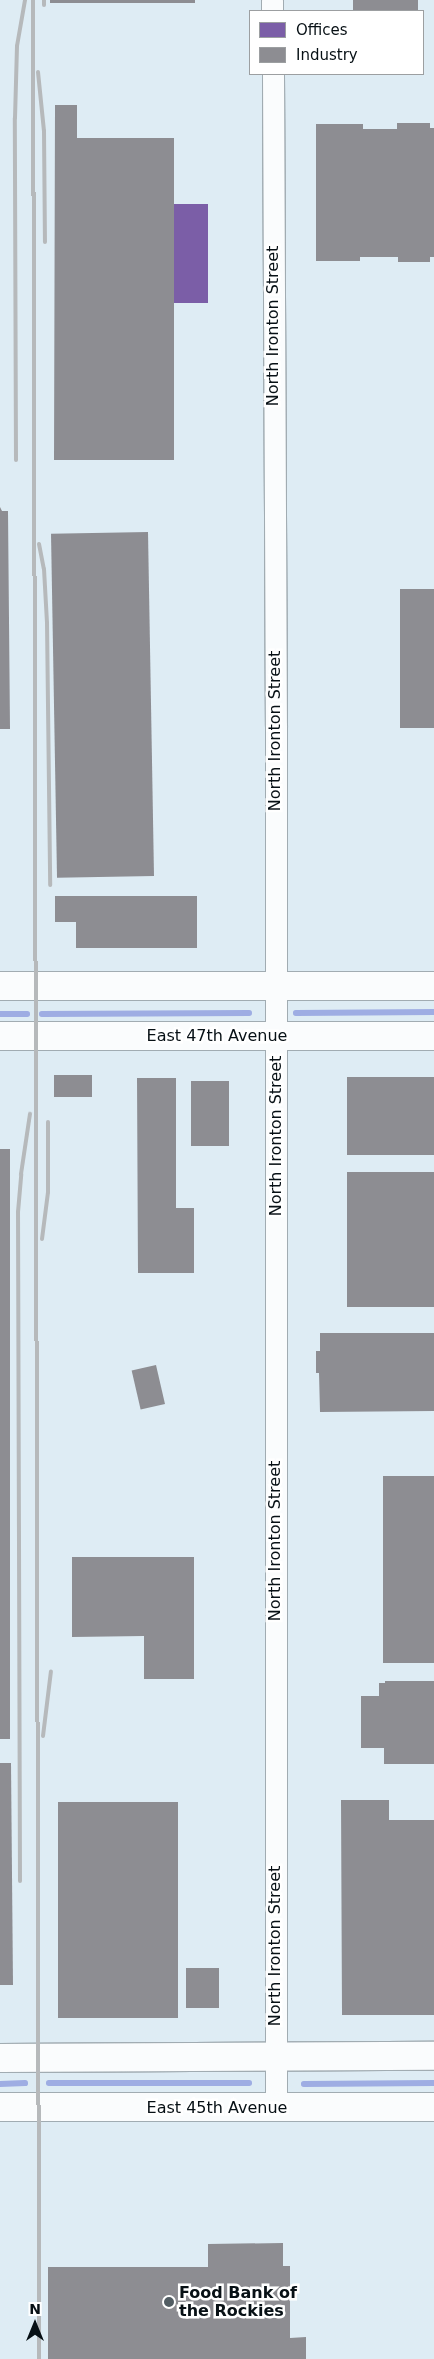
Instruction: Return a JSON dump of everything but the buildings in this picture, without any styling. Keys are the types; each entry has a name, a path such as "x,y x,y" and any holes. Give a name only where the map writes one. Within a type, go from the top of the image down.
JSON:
{"main road":[{"path":"0,986 434,986"},
{"name":"East 47th Avenue","path":"0,1036 434,1036"},
{"path":"0,2058 434,2056"},
{"name":"East 45th Avenue","path":"0,2107 434,2107"}],"street":[{"name":"North Ironton Street","path":"272,75 276,986 276,2108"}],"waterway":[{"path":"296,1013 434,1012"},
{"path":"42,1014 249,1013"},
{"path":"0,1014 27,1014"},
{"path":"0,2084 25,2083"},
{"path":"49,2083 249,2083"},
{"path":"304,2084 434,2083"}],"railway":[{"path":"16,460 15,118 17,46 25,0"},
{"path":"33,0 39,2359"},
{"path":"44,0 44,5"},
{"path":"38,72 44,131 45,242"},
{"path":"39,544 44,569 47,623 50,885"},
{"path":"20,1881 18,1212 21,1174 30,1114"},
{"path":"42,1239 48,1192 48,1122"},
{"path":"43,1736 51,1671"}],"place":[{"name":"Food Bank of the Rockies","path":"169,2302"}]}
